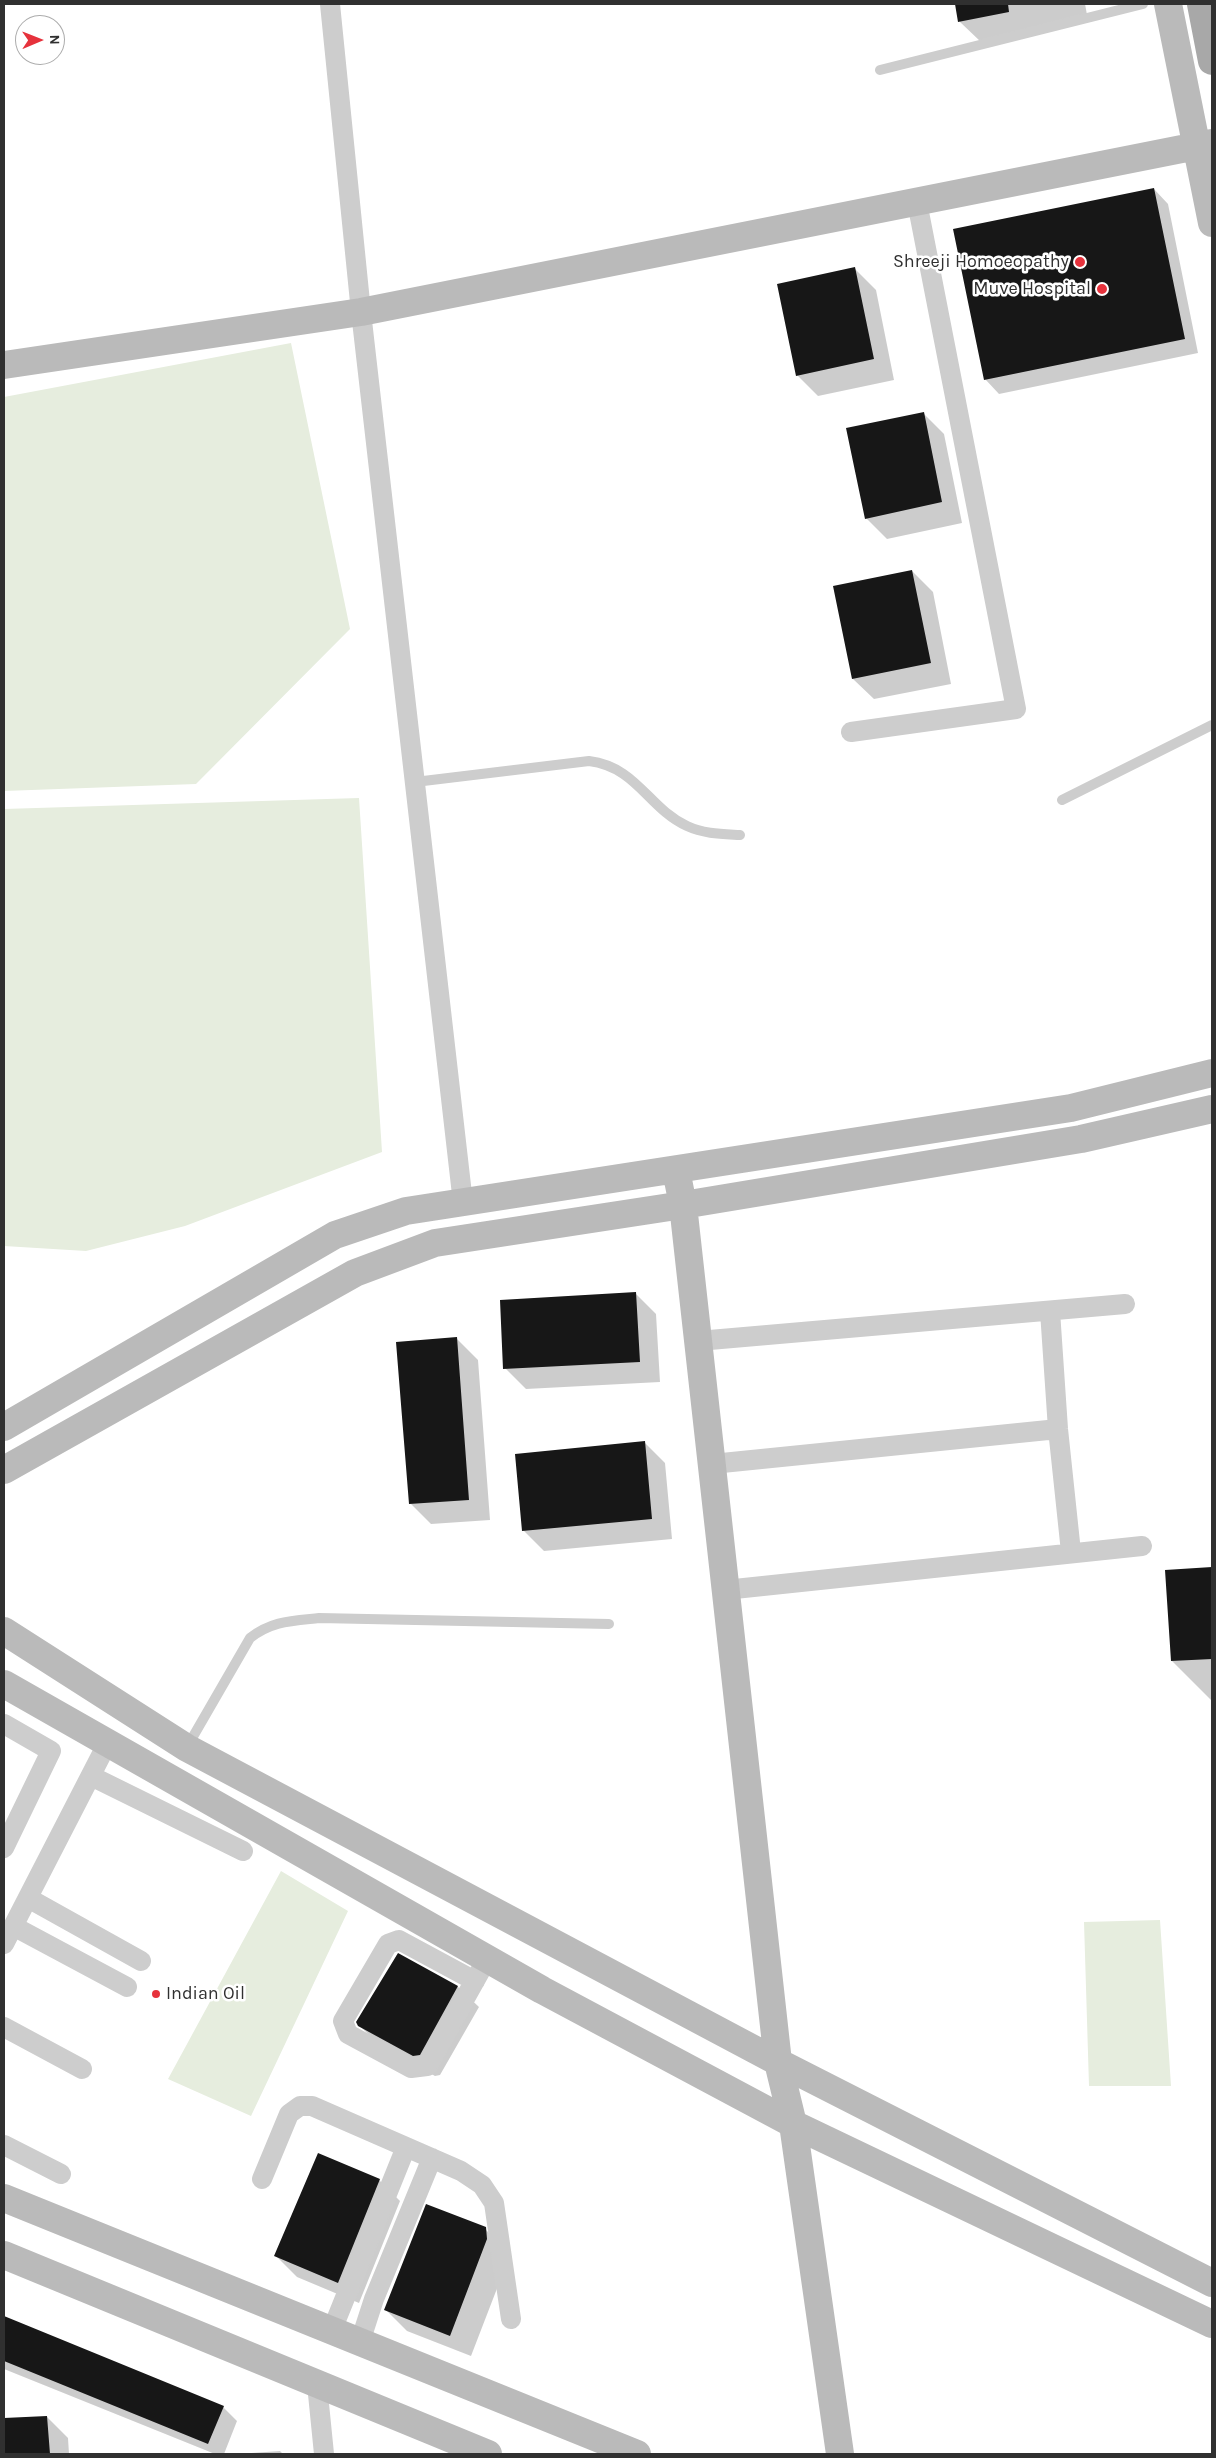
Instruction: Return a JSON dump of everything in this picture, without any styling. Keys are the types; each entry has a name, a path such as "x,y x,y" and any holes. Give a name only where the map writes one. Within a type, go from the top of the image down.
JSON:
{"main road":[{"path":"1200,4 1212,61"}],"street":[{"path":"330,4 362,312 463,1203"},
{"path":"1168,4 1205,145 1212,223"},
{"path":"4,364 362,312 1205,145"},
{"path":"851,732 1016,709 917,202"},
{"path":"4,1427 335,1235 406,1211 1071,1108 1212,1073"},
{"path":"4,1470 354,1273 435,1243 683,1205 1081,1139 1212,1109"},
{"path":"676,1170 683,1205 778,2062 793,2124 840,2454"},
{"path":"698,1341 1125,1304"},
{"path":"1050,1311 1058,1429 1071,1552"},
{"path":"712,1464 1058,1429"},
{"path":"725,1590 1142,1546"},
{"path":"4,1631 186,1748 778,2062 1212,2282"},
{"path":"4,1684 108,1742 481,1970 793,2124 1212,2324"},
{"path":"4,1724 51,1751 4,1848"},
{"path":"4,1944 108,1742"},
{"path":"91,1776 243,1852"},
{"path":"28,1898 141,1961"},
{"path":"13,1926 127,1986"},
{"path":"399,1940 481,1970 426,2066 411,2068 348,2034 343,2020 388,1944 399,1940"},
{"path":"4,2027 82,2069"},
{"path":"262,2178 289,2114 300,2106 312,2106 461,2171 482,2185 494,2204 511,2319"},
{"path":"4,2145 61,2174"},
{"path":"332,2330 406,2147"},
{"path":"360,2342 374,2299 432,2158"},
{"path":"4,2198 636,2454"},
{"path":"4,2255 488,2454"},
{"path":"317,2384 324,2454"}],"lane":[{"path":"880,70 1143,4"},
{"path":"1062,800 1212,725"},
{"path":"415,782 589,760 603,762 622,771 670,815 687,826 711,833 740,835"},
{"path":"186,1748 250,1638 263,1628 281,1622 319,1618 610,1624"}],"green space":[{"path":"291,343 350,629 196,784 4,791 4,397"},
{"path":"359,798 382,1152 185,1226 86,1251 4,1246 4,809"},
{"path":"281,1871 348,1911 251,2116 168,2079"},
{"path":"1160,1920 1171,2086 1089,2086 1084,1922"}],"building":[{"path":"955,4 1008,4 1009,12 958,22"},
{"path":"1154,188 1185,339 984,380 953,229"},
{"path":"855,267 874,359 796,376 777,284"},
{"path":"924,412 942,502 865,519 846,428"},
{"path":"912,570 931,663 852,679 833,586"},
{"path":"636,1292 640,1362 503,1369 500,1300"},
{"path":"457,1337 469,1500 409,1504 396,1342"},
{"path":"645,1441 652,1519 522,1531 515,1454"},
{"path":"1212,1567 1212,1659 1171,1661 1165,1570"},
{"path":"398,1953 458,1986 420,2055 413,2056 358,2026 356,2022"},
{"path":"318,2153 380,2179 338,2283 274,2256"},
{"path":"426,2204 486,2227 487,2239 450,2336 384,2310"},
{"path":"4,2316 224,2406 208,2444 4,2361"},
{"path":"47,2416 50,2454 4,2454 4,2418"}],"place":[{"name":"Shreeji Homoeopathy","path":"1080,262"},
{"name":"Muve Hospital","path":"1102,289"},
{"name":"Indian Oil","path":"156,1994"}]}
